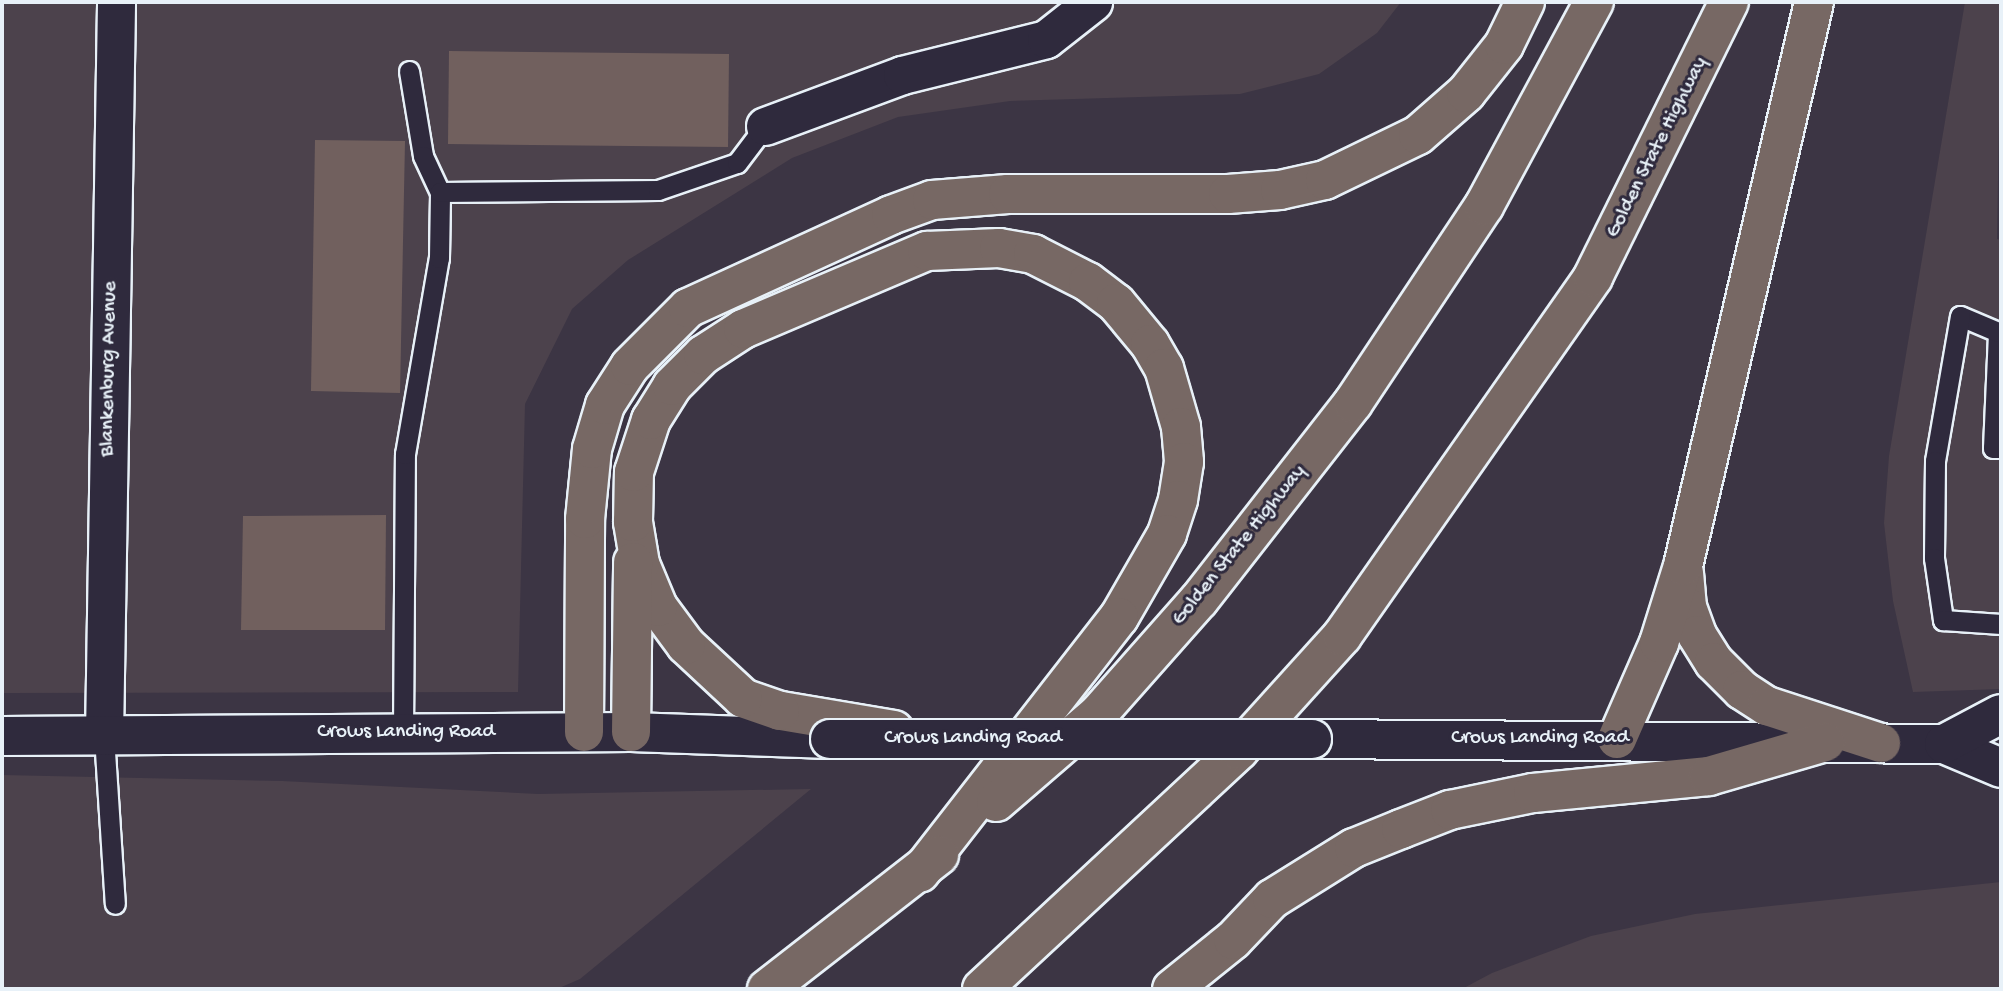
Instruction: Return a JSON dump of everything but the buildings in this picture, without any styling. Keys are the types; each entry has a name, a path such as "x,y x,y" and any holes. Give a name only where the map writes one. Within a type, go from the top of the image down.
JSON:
{"highway":[{"path":"583,732 585,519 592,449 605,405 630,366 688,308 891,215 932,201 1008,194 1228,194 1280,190 1325,180 1418,135 1466,93 1504,45 1525,2"},
{"name":"Golden State Highway","path":"767,989 920,873 1098,714 1278,503 1425,300 1484,206 1594,2"},
{"name":"Golden State Highway","path":"982,989 1228,760 1342,636 1593,276 1729,2"},
{"path":"1617,739 1659,643 1684,566 1815,2"},
{"path":"631,732 634,472 651,420 672,386 703,355 743,328 885,265 927,251 999,248 1033,254 1072,273 1115,303 1150,344 1174,396 1184,462 1167,534 1119,617 920,873"},
{"path":"633,522 640,564 653,596 686,645 743,698 832,729"},
{"path":"1684,566 1687,607 1697,635 1714,662 1742,690 1768,706 1881,743"},
{"path":"1172,989 1233,940 1272,899 1312,872 1354,848 1438,815 1533,793 1709,776 1825,742"}],"main road":[{"name":"Crows Landing Road","path":"1944,744 2001,714"},
{"name":"Crows Landing Road","path":"2,736 832,729 942,739 1617,739 1825,742 1944,744 2001,768"}],"street":[{"name":"Blankenburg Avenue","path":"104,736 116,2"},
{"path":"765,126 902,75 1046,39 1093,2"}],"lane":[{"path":"403,733 405,454 439,258 440,192 422,156 409,71"},
{"path":"440,192 658,190 737,163 765,126"},
{"path":"2001,448 1993,448 1998,332 1960,316 1935,461 1936,570 1943,620 2001,624"},
{"path":"104,736 115,904"}],"shaded area":[{"path":"2,2 1401,2 1377,33 1319,74 1240,94 1010,101 898,117 792,158 628,260 572,309 525,404 518,692 2,693"},
{"path":"1965,2 2001,2 1997,239 2001,240 2001,689 1913,692 1893,601 1884,523 1889,456"},
{"path":"2,775 282,781 538,794 811,789 580,979 557,989 2,989"},
{"path":"2001,882 2001,989 1462,989 1492,973 1591,936 1695,914"}]}
